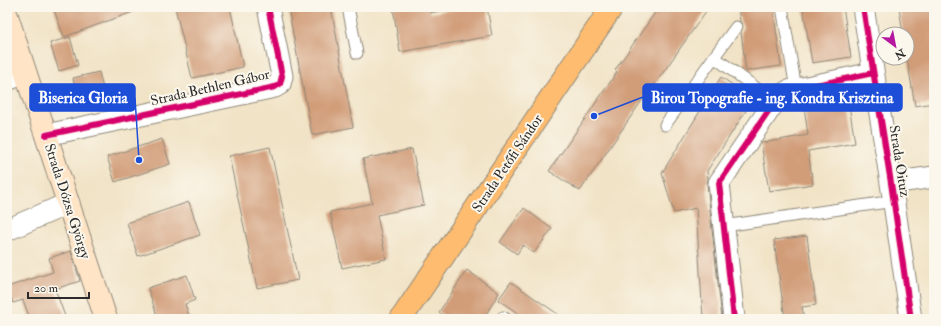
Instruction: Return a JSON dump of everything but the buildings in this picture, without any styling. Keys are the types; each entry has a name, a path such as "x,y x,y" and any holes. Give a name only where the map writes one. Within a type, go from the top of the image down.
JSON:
{"main road":[{"name":"Strada Petőfi Sándor","path":"401,319 612,7"},
{"name":"Strada Dózsa György","path":"7,16 16,77 46,135 106,319"}],"street":[{"name":"Strada Bethlen Gábor","path":"46,135 280,84 282,76 268,7"},
{"name":"Strada Oituz","path":"863,7 893,192 911,319"},
{"path":"734,319 719,183 778,97 788,91 873,73"},
{"name":"Strada Oituz","path":"893,192 934,177"},
{"path":"7,230 69,203"}],"lane":[{"path":"348,7 357,54"},
{"path":"782,7 796,89"},
{"path":"666,125 736,27"},
{"path":"714,58 774,102"},
{"path":"724,226 893,192"}],"cycle path":[{"path":"46,135 275,87 280,84 282,76 268,7"},
{"path":"863,7 911,319"},
{"path":"734,319 719,183 778,97 788,91 873,73"}],"place":[{"name":"Birou Topografie - ing. Kondra Krisztina","path":"594,116"},
{"name":"Biserica Gloria","path":"139,160"}]}
